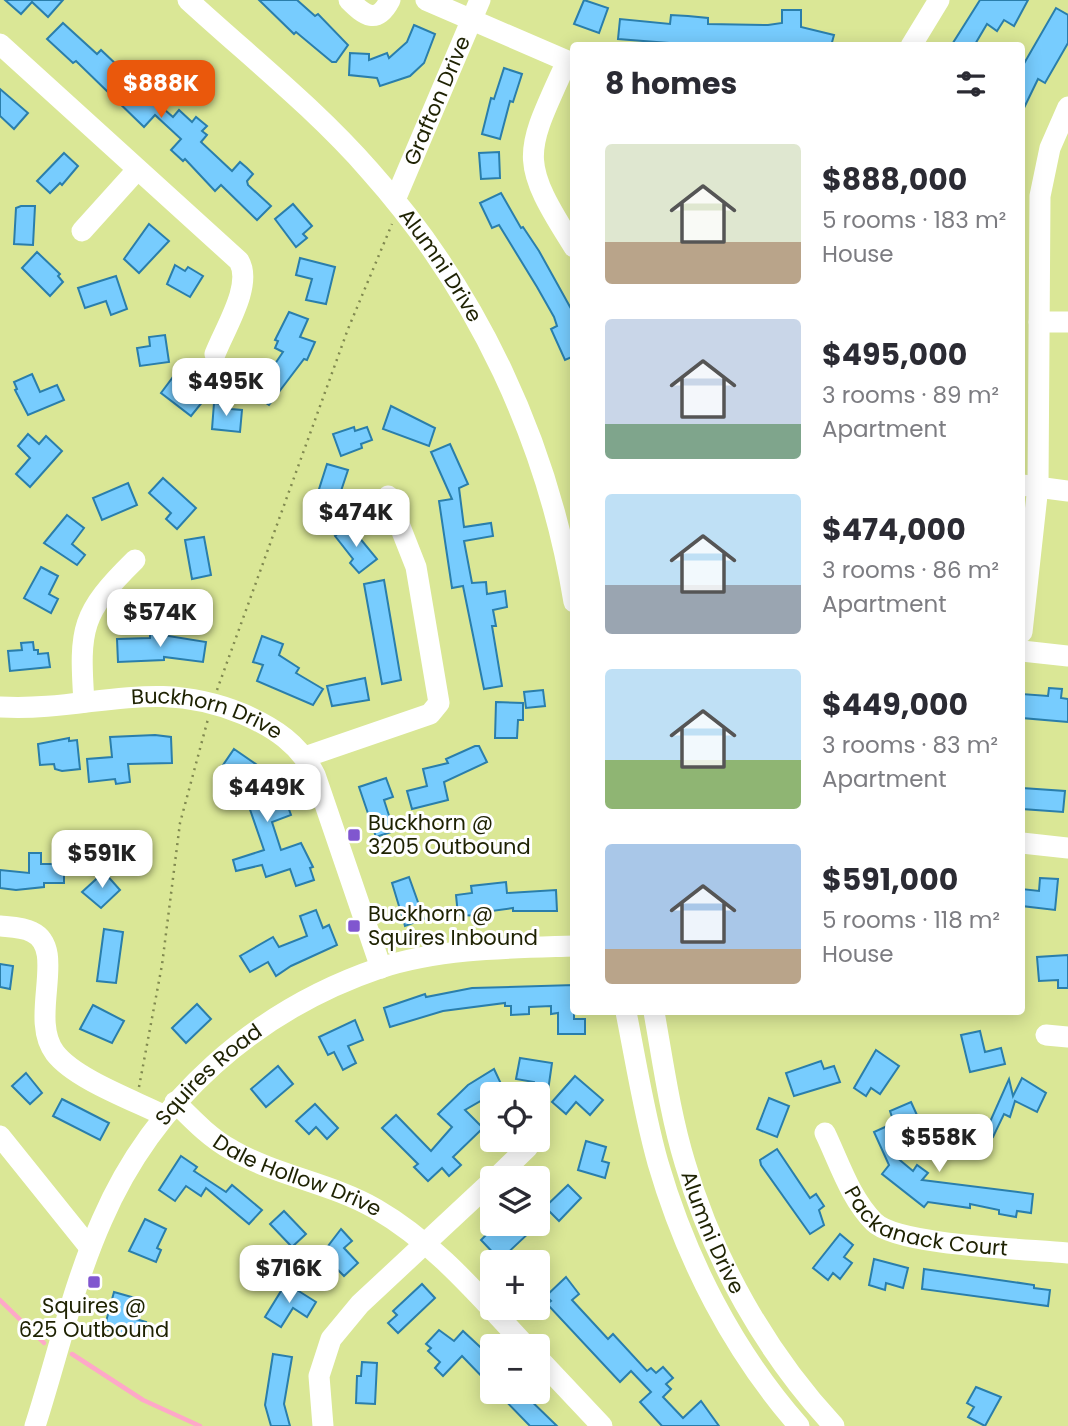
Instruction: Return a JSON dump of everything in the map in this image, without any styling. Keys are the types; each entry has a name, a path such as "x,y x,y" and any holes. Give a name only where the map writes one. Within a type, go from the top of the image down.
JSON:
{"street":[{"name":"Alumni Drive","path":"188,0 327,127 395,200 422,234 470,310 528,427 554,503 570,582"},
{"path":"349,0 366,16 373,18 380,15 390,0"},
{"path":"426,0 477,10 570,61"},
{"path":"913,42 939,0"},
{"name":"Grafton Drive","path":"395,200 477,10"},
{"path":"0,44 137,170 230,250 244,270 244,287 215,354"},
{"path":"570,64 540,124 532,156 538,186 570,240"},
{"path":"1025,577 1039,322 1042,180 1050,148 1068,107"},
{"path":"82,231 137,170"},
{"path":"1039,322 1068,322"},
{"path":"1030,486 1068,491"},
{"path":"305,757 430,714 439,703 416,567 388,496"},
{"path":"84,702 81,652 85,624 107,587 135,560"},
{"path":"1025,651 1068,656"},
{"name":"Buckhorn Drive","path":"0,708 166,695 212,703 266,723 305,757 322,792 381,968"},
{"path":"1025,843 1068,848"},
{"name":"Dale Hollow Drive","path":"0,926 31,931 45,944 49,960 44,1031 56,1055 73,1069 136,1102 169,1109 233,1151 363,1202 425,1244 514,1334"},
{"name":"Squires Road","path":"35,1426 90,1248 118,1184 169,1109 214,1064 261,1027 290,1010 381,968 463,952 570,946"},
{"name":"Alumni Drive","path":"627,1015 657,1161 684,1239 738,1345 799,1426"},
{"name":"Alumni Drive","path":"655,1015 684,1160 719,1254 776,1353 834,1426"},
{"path":"1045,1035 1068,1037"},
{"name":"Packanack Court","path":"825,1133 853,1193 875,1223 884,1230 920,1239 1068,1253"},
{"path":"0,1136 90,1248"},
{"path":"508,1166 523,1152"},
{"path":"323,1426 319,1376 331,1339 360,1304 480,1192"},
{"path":"550,1371 602,1426"}],"path":[{"path":"216,692 348,329 394,221 395,200"},
{"path":"136,1102 162,965 180,823 209,715"}],"building":[{"path":"5,0 63,0 48,17 32,2 21,14"},
{"path":"259,0 297,0 315,16 318,14 348,45 336,62 332,62 296,32 294,34"},
{"path":"584,0 608,8 599,33 574,24"},
{"path":"980,0 1028,0 1014,26 1004,20 997,31 987,24 976,42 954,42"},
{"path":"1056,8 1068,15 1068,43 1045,83 1038,79 1025,106 1025,62"},
{"path":"782,10 801,10 801,27 834,35 832,42 656,42 618,39 620,19 670,24 671,15 708,18 708,24 782,23"},
{"path":"63,23 97,54 101,50 136,83 141,78 156,91 150,97 173,117 179,110 192,122 196,117 207,126 202,131 207,135 201,142 232,171 240,162 247,168 253,174 247,181 248,185 271,206 257,220 221,185 215,191 185,159 183,161 171,150 181,139 155,115 144,127 76,61 73,63 47,39"},
{"path":"414,25 435,34 424,63 410,76 380,86 377,78 349,75 350,53 369,54 369,60 387,53 389,58 407,42"},
{"path":"504,68 522,74 513,102 510,101 500,139 482,134 491,98 494,99"},
{"path":"0,89 28,113 14,129 0,116"},
{"path":"499,152 500,178 481,179 479,153"},
{"path":"64,153 78,166 62,185 60,183 50,193 37,181"},
{"path":"501,193 521,228 523,227 539,251 570,307 570,358 565,360 551,329 557,326 554,317 537,287 499,225 492,228 480,203"},
{"path":"293,204 312,226 303,234 307,238 296,247 275,219"},
{"path":"35,206 33,245 14,244 16,208"},
{"path":"149,224 169,241 139,273 124,259"},
{"path":"37,252 60,274 58,276 63,282 50,296 22,268"},
{"path":"300,258 335,267 326,304 306,300 312,279 296,275"},
{"path":"175,265 185,271 188,267 203,276 190,297 167,284"},
{"path":"116,276 127,309 111,315 106,301 85,308 78,288"},
{"path":"289,312 308,319 300,337 315,342 307,360 304,359 269,405 254,395 283,352 275,348 278,341 275,340"},
{"path":"165,335 169,362 140,366 137,348 150,346 149,337"},
{"path":"32,374 40,392 57,385 64,400 28,415 15,390 17,389 14,382"},
{"path":"173,377 204,400 191,416 161,393"},
{"path":"214,403 231,405 231,409 242,410 240,432 212,429"},
{"path":"391,406 435,428 429,446 383,429"},
{"path":"354,427 355,431 367,427 372,440 361,444 362,448 341,456 333,434"},
{"path":"28,434 39,444 46,436 62,451 30,487 16,474 30,458 18,446"},
{"path":"450,444 468,484 459,488 464,527 491,523 493,536 464,541 472,583 486,582 487,594 505,591 507,607 493,610 496,626 492,626 502,686 484,689 463,586 452,588 439,501 452,499 431,452"},
{"path":"327,464 348,470 334,512 314,505"},
{"path":"163,478 196,508 177,529 166,519 171,513 149,493"},
{"path":"128,483 137,505 102,520 93,498"},
{"path":"67,515 84,528 72,544 85,555 77,565 44,543"},
{"path":"349,525 377,559 359,573 350,563 353,559 335,536"},
{"path":"204,537 211,575 192,579 185,540"},
{"path":"41,567 58,576 49,594 58,599 51,613 24,598"},
{"path":"384,580 401,680 382,684 364,584"},
{"path":"150,633 206,642 203,662 164,657 164,660 118,662 117,639 150,638"},
{"path":"262,636 283,644 279,655 299,668 296,673 323,689 313,705 257,681 263,665 253,662"},
{"path":"33,642 34,650 38,650 38,654 48,653 50,667 10,671 8,651 22,650 21,643"},
{"path":"365,678 369,700 332,706 327,686"},
{"path":"1049,688 1062,689 1061,698 1068,699 1068,722 1025,718 1025,694 1048,696"},
{"path":"543,690 545,706 526,708 524,692"},
{"path":"496,702 523,703 523,720 518,720 517,738 495,738"},
{"path":"110,737 171,737 172,763 128,764 130,782 116,784 115,779 89,782 87,759 112,757"},
{"path":"69,738 69,741 77,740 80,769 62,771 55,769 54,764 40,765 38,744"},
{"path":"479,746 487,762 444,782 448,800 412,809 407,791 427,786 423,769 448,763 446,759"},
{"path":"234,749 276,778 255,807 284,796 291,815 272,822 281,850 301,843 313,867 310,868 314,880 296,886 290,869 266,877 262,865 236,871 233,860 264,850 246,798 235,790 243,780 223,765"},
{"path":"386,778 393,797 384,800 394,831 376,837 359,787"},
{"path":"1025,788 1065,791 1063,812 1025,809"},
{"path":"29,853 41,853 41,864 64,864 64,883 44,883 44,887 16,890 0,888 0,870 29,873"},
{"path":"104,872 120,890 101,908 82,892"},
{"path":"409,877 424,919 405,926 392,883"},
{"path":"1040,878 1058,879 1055,910 1025,906 1025,889 1039,891"},
{"path":"506,882 507,893 556,890 557,911 513,911 513,908 484,912 485,916 458,915 456,895 472,893 471,886"},
{"path":"316,910 323,928 329,925 337,945 291,966 276,976 268,962 250,972 240,956 273,937 279,947 307,936 300,916"},
{"path":"104,929 123,932 116,983 97,981"},
{"path":"1068,955 1068,988 1058,988 1058,980 1039,981 1037,957"},
{"path":"0,964 13,966 10,989 0,987"},
{"path":"570,985 570,1015 574,1015 574,1019 585,1019 585,1034 558,1034 558,1013 551,1014 551,1006 529,1007 529,1014 511,1015 511,1006 505,1006 505,1003 443,1011 390,1027 384,1008 425,994 426,997 472,988"},
{"path":"197,1004 211,1019 186,1043 172,1028"},
{"path":"93,1005 124,1021 112,1043 80,1029"},
{"path":"355,1020 363,1040 348,1046 356,1063 343,1070 334,1052 328,1055 319,1037"},
{"path":"980,1031 985,1052 1001,1048 1005,1064 970,1072 961,1035"},
{"path":"876,1050 899,1066 880,1094 871,1088 866,1096 854,1088"},
{"path":"520,1058 552,1063 549,1082 516,1079"},
{"path":"821,1061 824,1069 834,1066 840,1082 794,1096 786,1073"},
{"path":"278,1066 293,1084 266,1107 251,1089"},
{"path":"494,1069 500,1082 480,1082 480,1101 465,1110 480,1125 480,1131 453,1157 461,1165 449,1176 442,1168 428,1181 414,1167 418,1164 382,1128 396,1115 431,1151 452,1127 438,1114 468,1085"},
{"path":"26,1073 42,1093 30,1104 12,1086"},
{"path":"575,1076 603,1100 590,1115 576,1102 566,1114 552,1102"},
{"path":"1022,1078 1046,1093 1037,1112 1015,1101 1010,1117 1004,1114 993,1137 985,1133 1009,1079 1013,1096"},
{"path":"769,1098 789,1106 777,1137 757,1129"},
{"path":"62,1099 109,1123 100,1140 53,1116"},
{"path":"911,1102 922,1126 915,1129 919,1138 889,1151 913,1171 917,1165 928,1173 922,1180 1033,1194 1031,1213 1017,1211 1016,1217 999,1214 999,1210 970,1204 970,1208 928,1202 924,1207 882,1174 889,1165 874,1132 894,1123 890,1111"},
{"path":"315,1104 338,1128 327,1139 316,1127 309,1134 296,1121"},
{"path":"586,1141 606,1147 602,1161 609,1163 605,1178 578,1170"},
{"path":"777,1149 810,1198 816,1194 824,1206 819,1210 824,1225 810,1234 761,1165 760,1160"},
{"path":"181,1156 197,1167 194,1171 226,1192 232,1185 262,1210 249,1224 206,1188 201,1196 186,1186 175,1201 159,1190"},
{"path":"568,1185 581,1198 559,1221 550,1212 550,1202"},
{"path":"284,1211 306,1234 292,1247 270,1224"},
{"path":"145,1219 166,1229 157,1248 161,1250 156,1262 129,1251"},
{"path":"341,1229 352,1241 344,1248 358,1263 344,1276 322,1254"},
{"path":"840,1234 853,1245 844,1257 852,1263 840,1279 833,1273 828,1280 813,1268"},
{"path":"485,1236 526,1236 511,1250 490,1250 481,1240"},
{"path":"874,1259 908,1268 903,1288 886,1283 885,1290 869,1285"},
{"path":"924,1269 1034,1285 1034,1288 1050,1290 1048,1306 922,1289"},
{"path":"566,1277 579,1294 572,1300 608,1339 613,1334 647,1371 651,1368 656,1373 663,1367 673,1378 666,1384 671,1389 663,1397 683,1418 701,1401 719,1426 662,1426 640,1402 651,1392 631,1371 620,1382 550,1307 550,1292"},
{"path":"286,1283 316,1302 307,1317 293,1308 281,1327 265,1317"},
{"path":"422,1284 435,1298 398,1333 388,1323 397,1315 393,1311"},
{"path":"114,1292 135,1298 129,1317 146,1322 142,1338 104,1329"},
{"path":"439,1330 454,1341 463,1331 480,1347 480,1375 462,1356 443,1376 435,1368 440,1362 428,1351 431,1348 426,1344"},
{"path":"273,1354 292,1357 284,1404 290,1426 271,1426 265,1405"},
{"path":"362,1362 377,1363 375,1404 356,1403 357,1376 361,1376"},
{"path":"976,1387 1001,1397 985,1426 968,1417 974,1407 967,1403"},
{"path":"509,1404 534,1404 557,1426 530,1426"}],"waterway":[{"path":"0,1300 44,1343"},
{"path":"72,1354 143,1400 200,1426"}],"place":[{"name":"Buckhorn @ 3205 Outbound","path":"354,835"},
{"name":"Buckhorn @ Squires Inbound","path":"354,926"},
{"name":"Squires @ 625 Outbound","path":"94,1282"}]}
